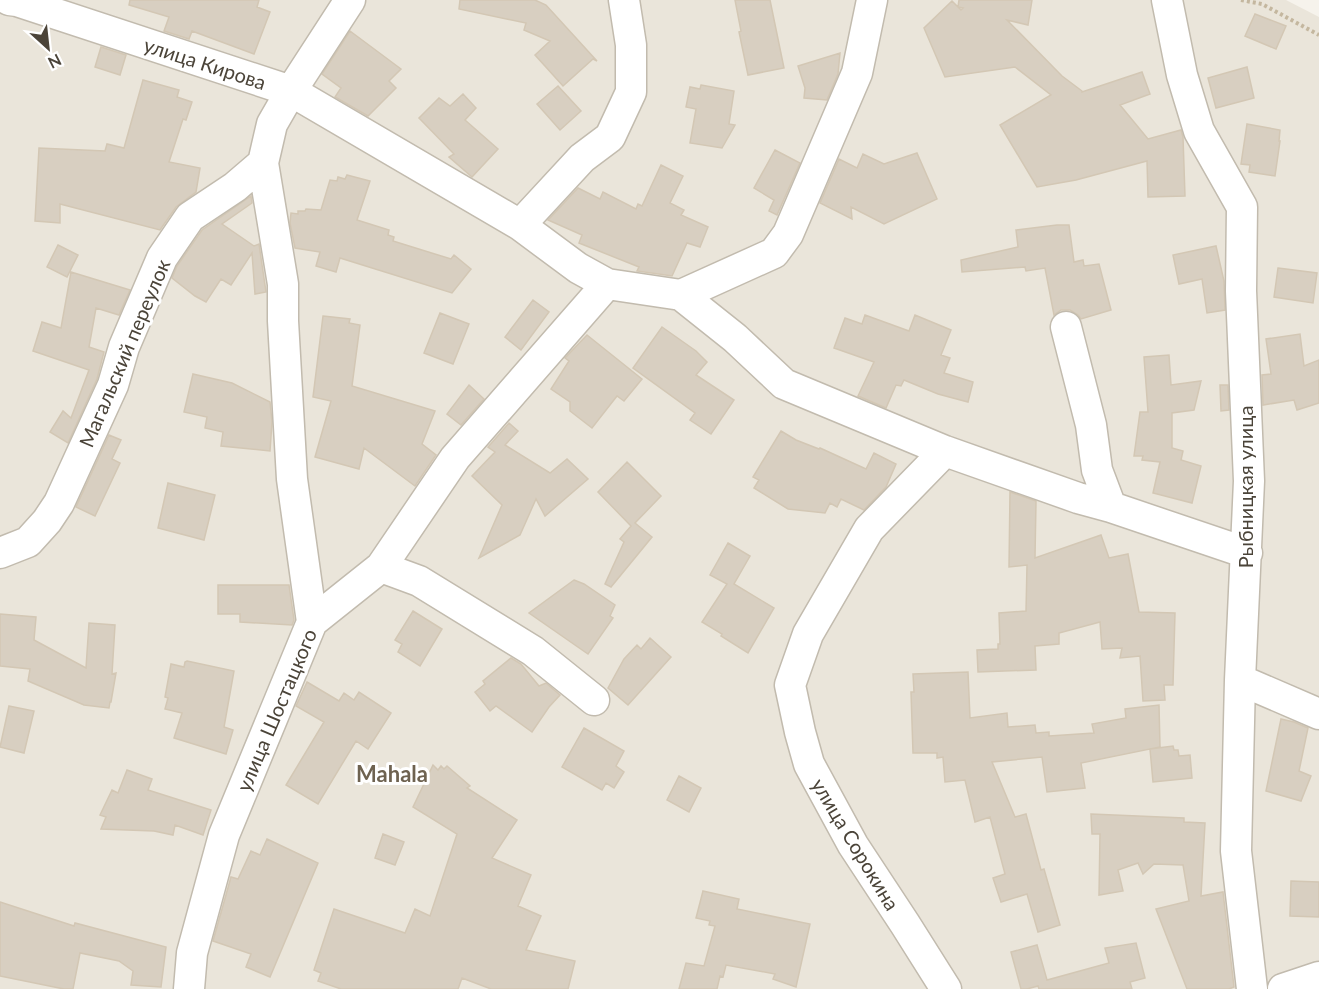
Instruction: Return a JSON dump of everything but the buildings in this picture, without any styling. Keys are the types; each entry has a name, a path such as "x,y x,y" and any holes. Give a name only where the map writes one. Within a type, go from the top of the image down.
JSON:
{"street":[{"name":"улица Кирова","path":"15,0 291,91 350,0"},
{"path":"520,225 582,158 610,137 627,101 631,92 631,45 624,0"},
{"path":"681,295 774,253 788,234 857,73 872,0"},
{"name":"Рыбницкая улица","path":"1167,0 1182,75 1199,131 1242,207 1240,291 1250,481 1240,680 1236,851 1252,989"},
{"path":"312,622 292,479 283,284 263,163 272,124 291,91 520,225 579,268 607,284 681,295 735,338 784,384 945,451 1078,498 1247,553"},
{"name":"Магальский переулок","path":"0,553 28,542 47,521 59,503 114,385 124,347 162,258 190,218 236,187 263,163"},
{"name":"улица Шостацкого","path":"189,989 192,953 224,835 312,622 381,567 455,458 607,284"},
{"path":"1066,327 1091,425 1097,470 1111,507"},
{"name":"улица Сорокина","path":"945,451 869,529 808,634 790,685 809,764 853,845 946,989"},
{"path":"381,567 419,581 533,651 594,700"},
{"path":"1240,680 1319,714"},
{"path":"1283,989 1319,977"}],"path":[{"path":"1241,0 1262,4 1319,35"}],"shaded area":[{"name":"Mahala","path":"0,0 1286,0 1319,17 1319,989 0,989"}],"district":[{"name":"Mahala","path":"392,773"}]}
